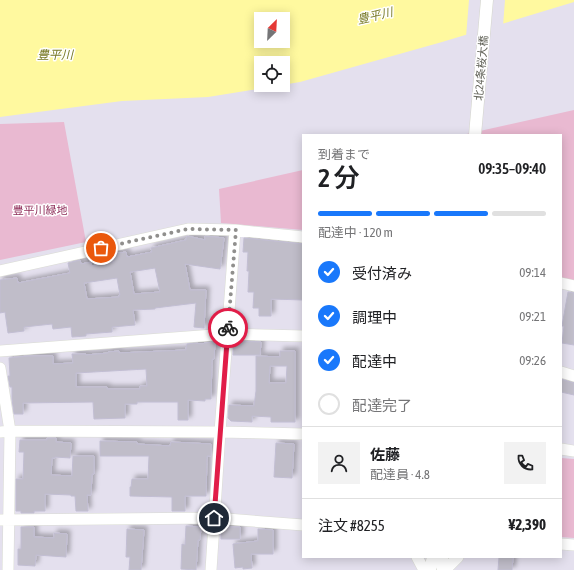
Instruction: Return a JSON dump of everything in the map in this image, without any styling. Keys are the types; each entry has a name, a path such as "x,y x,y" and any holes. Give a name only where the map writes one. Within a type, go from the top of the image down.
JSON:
{"street":[{"name":"北24条桜大橋","path":"475,134 487,0"},
{"path":"0,271 188,229 236,230 302,237"},
{"path":"211,570 227,334 236,230"},
{"path":"562,283 574,286"},
{"path":"0,350 227,334 302,336"},
{"path":"0,368 5,432 4,520 8,570"},
{"path":"562,372 574,376"},
{"path":"5,432 220,432 302,434"},
{"path":"562,449 574,451"},
{"path":"4,520 214,518 302,525"},
{"path":"562,544 574,545"},
{"path":"418,558 424,570"},
{"path":"430,570 433,558"},
{"path":"442,558 443,570"},
{"path":"447,570 457,558"}],"green space":[{"path":"574,110 574,283 562,280 562,134 466,134"},
{"name":"豊平川緑地","path":"64,122 86,242 0,260 0,124"},
{"path":"302,170 302,230 221,223 219,189"},
{"path":"562,458 574,459 574,538 562,537"}],"water":[{"name":"豊平川","path":"0,0 574,0 574,2 442,42 300,82 290,84 290,56 254,56 254,90 208,97 122,101 0,117"}],"pier":[{"path":"469,0 505,0 503,26 466,37"}],"building":[{"path":"187,236 205,240 205,236 224,238 220,269 185,264 190,290 206,290 204,328 194,327 196,303 155,309 133,310 135,325 112,327 112,332 86,334 86,336 72,337 71,327 53,329 52,324 24,327 24,331 8,333 5,312 0,313 0,280 17,278 18,283 70,273 68,263 80,260 81,264 91,262 91,266 114,262 112,254 126,252 127,257 152,252 151,248 186,240","holes":["155,268 160,292 134,294 130,272","117,278 120,295 119,297 87,299 84,283"]},
{"path":"244,238 302,244 302,300 271,299 271,316 259,316 259,308 253,308 254,292 248,292 248,252 243,252"},
{"path":"568,292 574,293 574,345 562,343 564,326 562,326"},
{"path":"234,341 261,342 260,355 233,355"},
{"path":"215,342 214,359 212,359 211,399 205,399 205,401 188,400 188,420 178,420 178,402 137,402 137,404 125,404 125,418 94,419 93,402 23,403 23,414 14,414 12,387 10,387 8,376 10,376 9,358 53,356 53,364 73,363 72,354 86,355 119,351 119,353 186,350 187,344","holes":["146,369 147,386 140,386 140,389 76,387 76,373"]},
{"path":"280,351 295,351 295,422 271,422 271,417 252,416 252,422 231,421 228,418 229,405 254,406 256,391 256,356 280,357","holes":["270,366 287,366 286,383 269,383"]},
{"path":"562,379 574,383 574,395 562,392"},
{"path":"47,438 56,438 56,442 71,443 70,458 52,458 51,475 72,476 73,456 94,456 94,474 92,474 91,495 87,495 88,511 76,511 75,496 45,494 45,511 21,513 21,511 16,511 16,479 23,479 24,452 19,452 20,440 47,440"},
{"path":"100,441 137,442 137,444 170,446 171,442 211,444 211,456 207,456 206,496 185,496 185,511 172,511 172,497 130,496 132,479 148,479 149,456 100,456"},
{"path":"276,443 294,444 292,478 274,477"},
{"path":"186,526 201,527 200,540 198,540 196,570 181,569 182,544 185,545"},
{"path":"21,527 34,527 34,537 54,538 54,533 67,534 66,557 36,555 35,566 18,565 18,549 21,549"},
{"path":"221,527 240,527 240,539 221,539"},
{"path":"127,529 144,530 141,570 129,570 130,557 126,557"},
{"path":"258,529 273,530 273,554 251,554 252,568 235,568 233,544 258,541"},
{"path":"499,558 513,558 512,570 498,570"}],"way so far":[{"path":"101,248 188,229 236,230 228,328"}],"route":[{"path":"214,518 228,328"}]}
